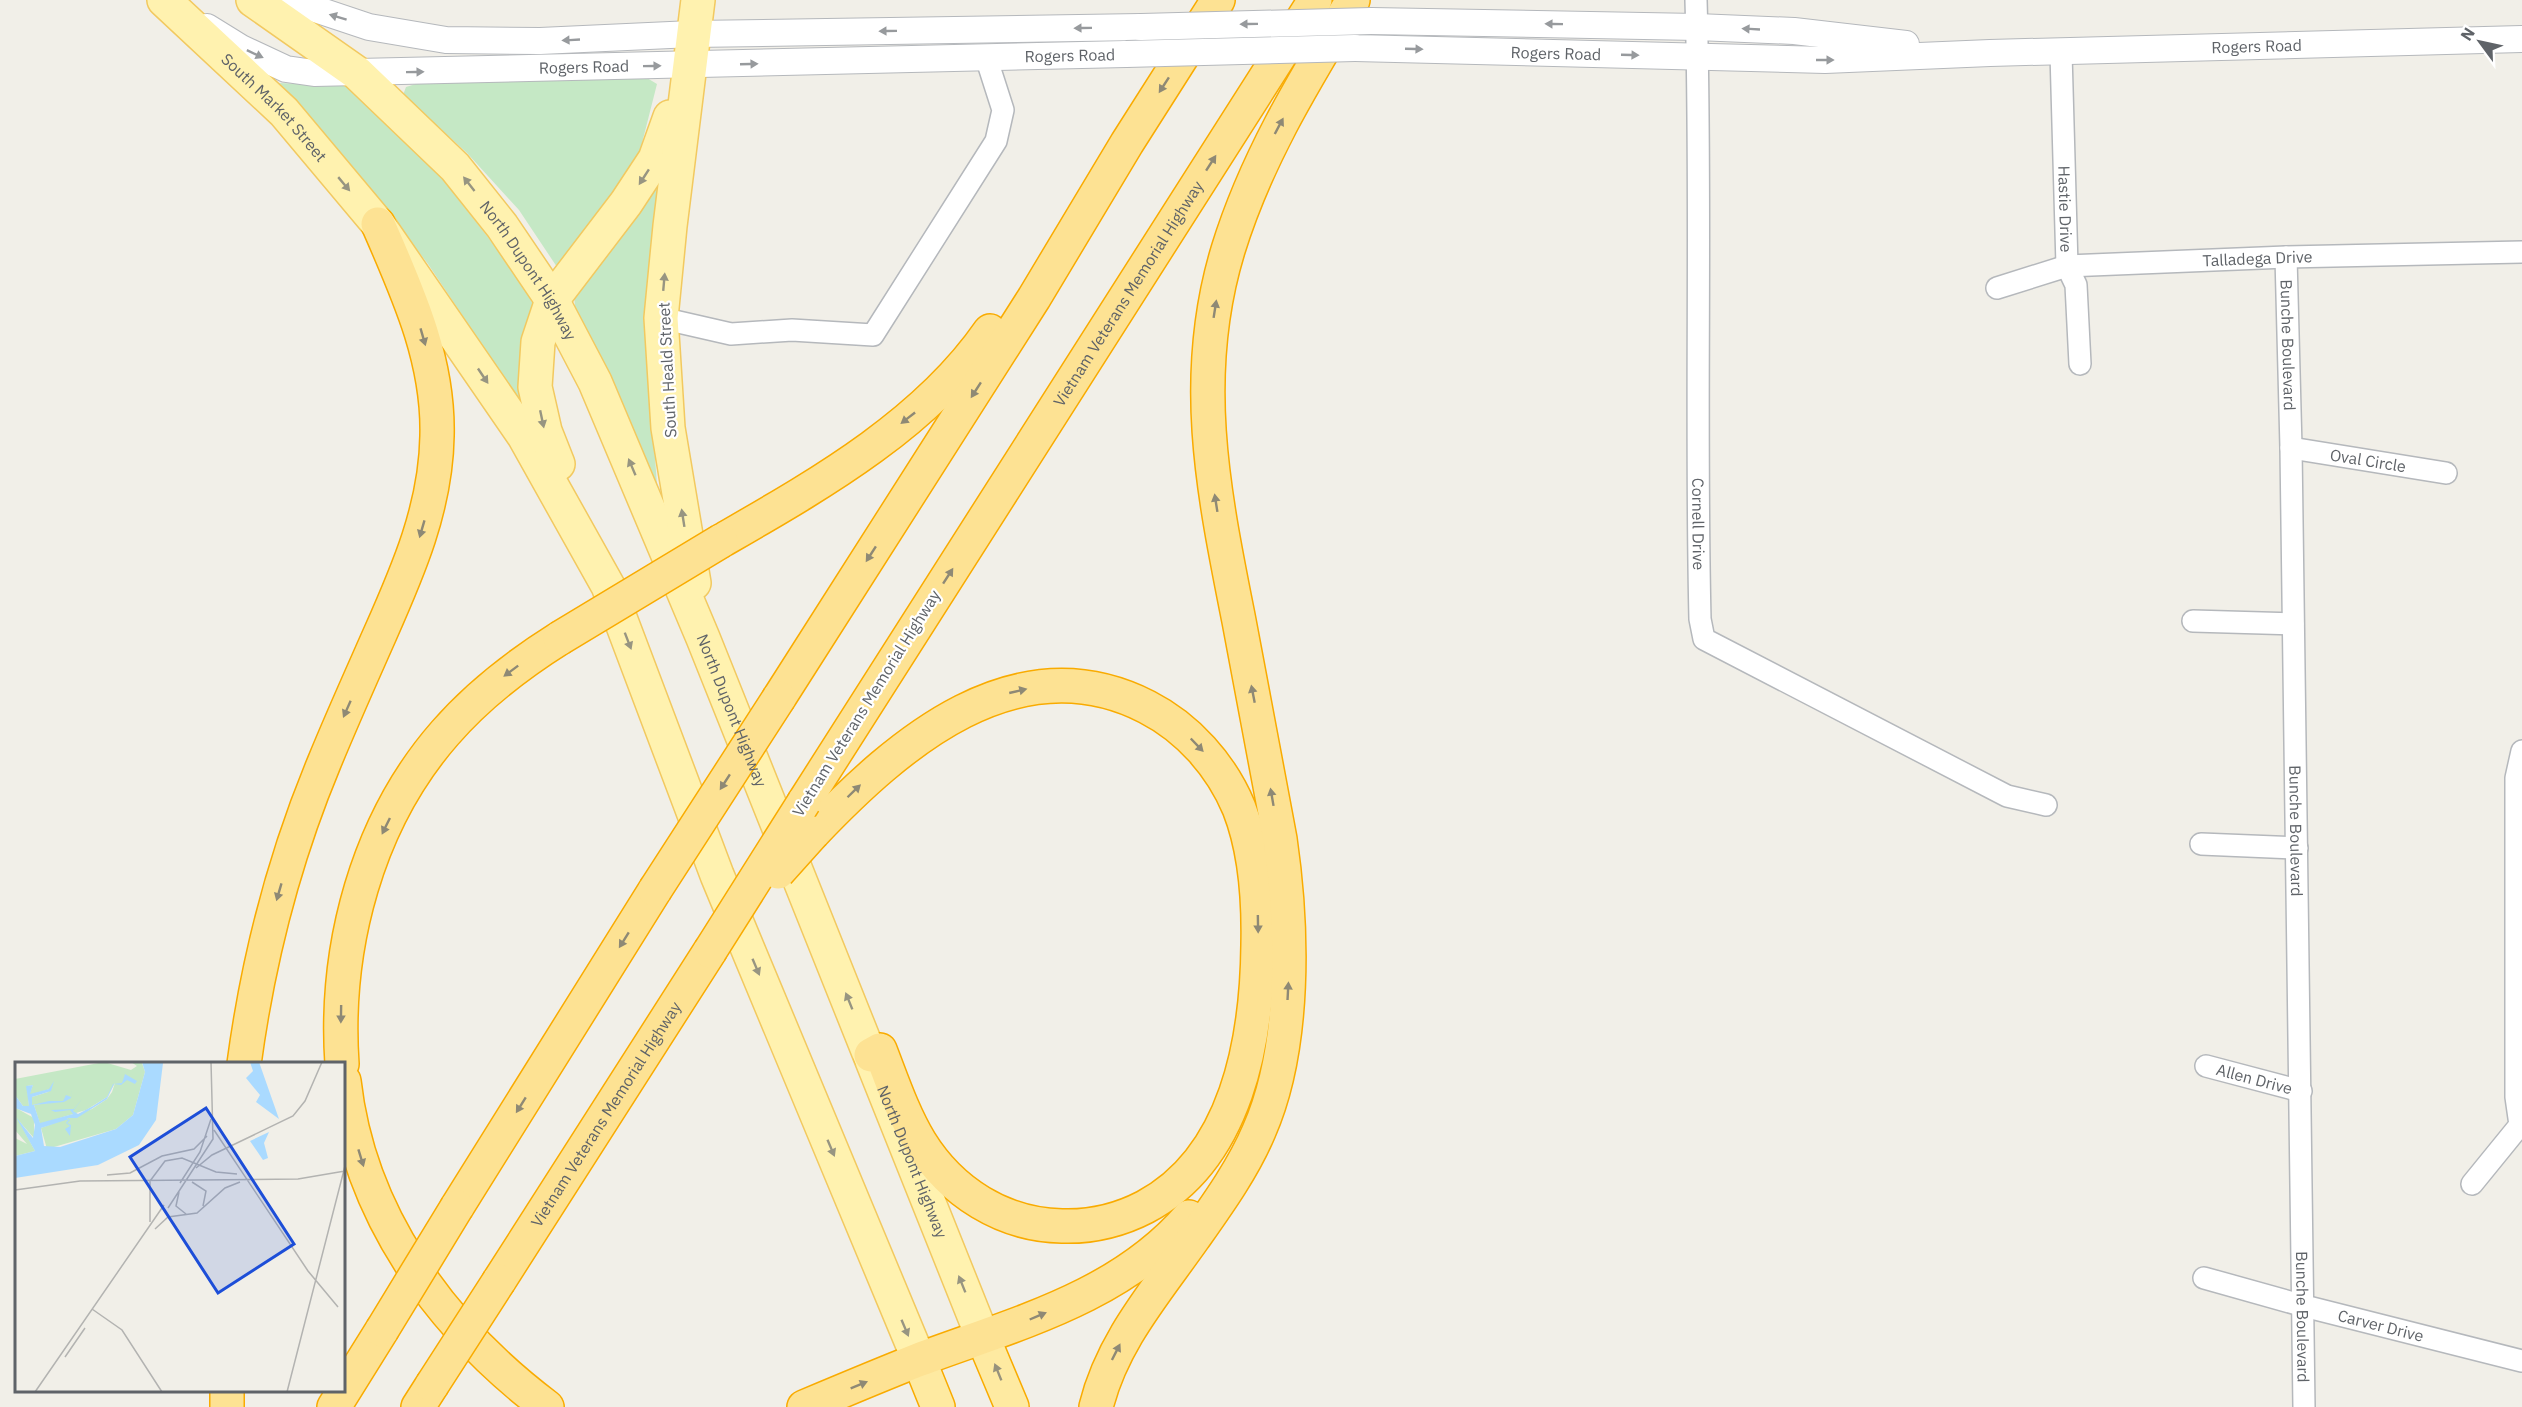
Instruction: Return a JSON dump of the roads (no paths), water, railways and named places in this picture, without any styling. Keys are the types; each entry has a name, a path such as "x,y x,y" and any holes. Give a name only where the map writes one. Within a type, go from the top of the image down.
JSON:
{"highway":[{"path":"345,1389 656,890 1028,308 1127,143 1218,0"},
{"name":"Vietnam Veterans Memorial Highway","path":"425,1396 1315,0"},
{"path":"1096,1407 1108,1369 1124,1337 1252,1147 1275,1085 1281,1049 1288,971 1286,889 1280,839 1217,509 1208,427 1210,351 1221,277 1244,202 1277,129 1362,11"},
{"path":"342,1062 341,1006 348,942 366,875 383,831 414,775 445,732 488,689 560,638 795,498 919,410 948,383 982,342 1127,143"},
{"path":"244,1062 260,969 292,848 330,747 412,560 432,488 437,435 431,371 416,313 378,224"},
{"path":"710,951 813,833 875,771 910,742 946,719 995,697 1027,689 1057,686 1114,694 1166,718 1188,736 1217,768 1232,793 1246,830 1255,875 1258,939 1256,1004 1244,1065 1227,1114 1210,1147 1186,1177 1154,1202 1113,1220 1071,1227 1026,1221 991,1208 960,1188 937,1166 912,1128 880,1050 871,1055"},
{"path":"804,1407 919,1360 983,1338 1063,1306 1099,1288 1146,1258 1174,1234 1209,1194 1238,1148 1265,1092 1281,1049"},
{"path":"345,1087 360,1155 375,1197 393,1235 443,1309 473,1344 547,1407"},
{"name":"North Dupont Highway","path":"983,1338 1012,1407"},
{"path":"919,1360 938,1407"},
{"path":"505,1373 565,1407"},
{"path":"227,1407 228,1392"},
{"path":"334,1407 343,1392"}],"main road":[{"path":"253,0 357,73"},
{"name":"South Heald Street","path":"698,0 669,226 661,318 668,428 703,638"},
{"name":"South Market Street","path":"166,2 284,112 378,224"},
{"name":"South Heald Street","path":"608,586 545,431 536,387 538,342 552,300 626,203 655,159 691,50"},
{"name":"North Dupont Highway","path":"357,73 455,166 502,226 552,300 595,382 703,638 983,1338"},
{"path":"378,224 524,436 608,586 717,874 919,1360"}],"street":[{"name":"Rogers Road","path":"288,0 369,27 446,40 540,41 691,50 986,57 1355,48 1825,60 1990,53 2061,53 2522,39"},
{"name":"Cornell Drive","path":"1696,0 1697,497 1700,619 1704,639 2007,796 2046,806"},
{"name":"Rogers Road","path":"166,2 241,48 286,69 314,73 357,73 691,50 1141,27 1362,11 1794,31 1990,53"},
{"name":"Hastie Drive","path":"2061,53 2067,266 2076,285 2080,364"},
{"path":"661,318 731,334 792,330 873,335 996,141 1003,110 986,57"},
{"name":"Talladega Drive","path":"1997,288 2067,266 2286,257 2522,252"},
{"name":"Bunche Boulevard","path":"2286,257 2291,448 2304,1407"},
{"name":"Oval Circle","path":"2291,448 2446,473"},
{"path":"2193,621 2293,624"},
{"path":"2472,1184 2521,1126 2516,1096 2516,778 2522,751"},
{"path":"2201,844 2297,848"},
{"name":"Allen Drive","path":"2206,1066 2301,1091"},
{"name":"Carver Drive","path":"2204,1278 2304,1306 2522,1361"}]}
